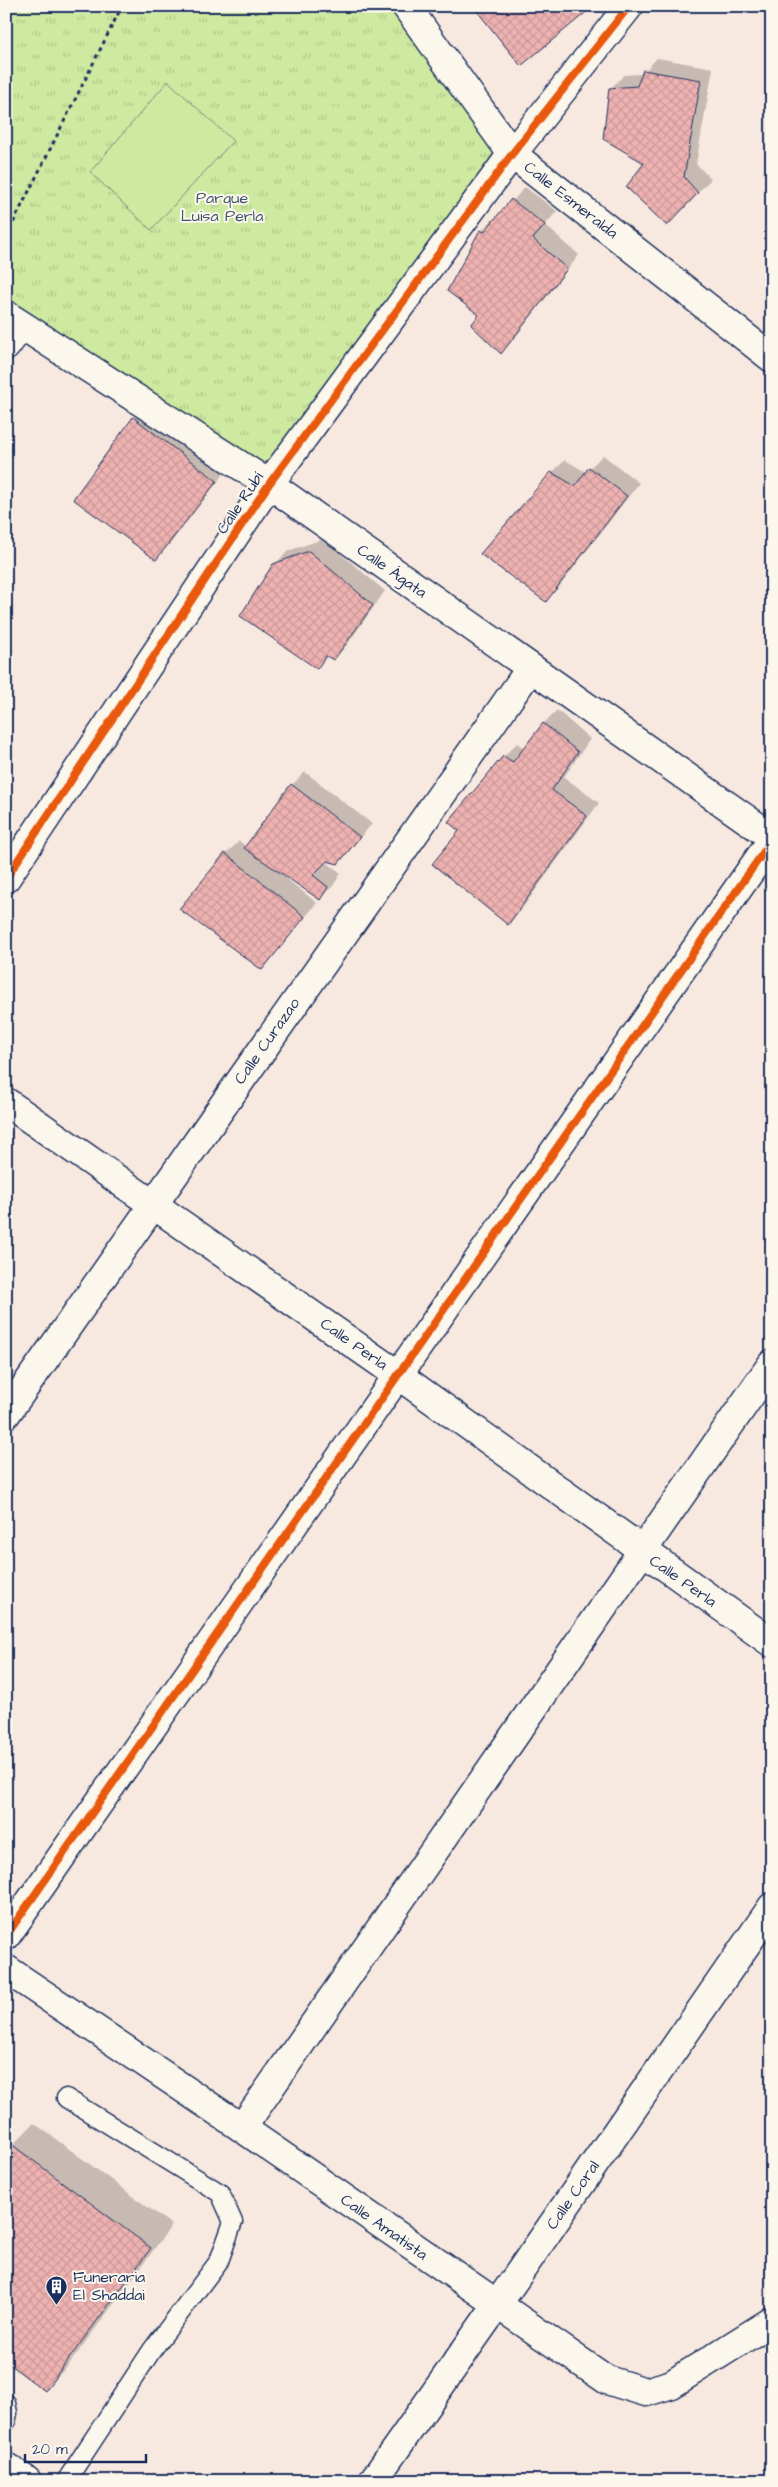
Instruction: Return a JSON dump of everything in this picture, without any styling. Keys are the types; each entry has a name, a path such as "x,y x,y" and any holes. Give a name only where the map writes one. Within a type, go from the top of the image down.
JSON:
{"street":[{"name":"Calle Esmeralda","path":"406,6 512,154 772,358"},
{"name":"Calle Rubí","path":"6,878 269,484 512,154 629,6"},
{"name":"Calle Ágata","path":"11,329 269,484 772,838"},
{"name":"Calle Curazao","path":"6,1414 530,669"},
{"path":"6,1936 772,838"},
{"name":"Calle Perla","path":"6,1102 398,1375 772,1643"},
{"path":"242,2128 772,1364"},
{"name":"Calle Coral","path":"373,2481 772,1907"},
{"name":"Calle Amatista","path":"6,1969 242,2128 607,2380 646,2392 672,2384 772,2321"},
{"path":"6,2467 26,2481"}],"lane":[{"path":"66,2098 220,2193 233,2222 219,2261 152,2350 66,2481"},
{"path":"6,2402 8,2413 6,2422"}],"path":[{"path":"6,237 122,6"}],"green space":[{"name":"Parque Luisa Perla","path":"6,6 406,6 512,154 269,484 6,304"},
{"path":"168,81 233,141 151,230 90,172"}],"building":[{"path":"473,6 588,6 590,9 521,66"},
{"path":"643,70 701,80 684,177 698,193 667,226 626,187 644,163 603,139 609,88 637,86"},
{"path":"511,199 545,225 533,239 567,269 501,354 471,325 479,315 447,291 480,230 484,232"},
{"path":"133,417 217,481 156,560 73,499"},
{"path":"589,467 627,496 546,602 480,554 551,472 575,486"},
{"path":"309,551 373,605 334,660 326,656 317,669 240,616 273,564"},
{"path":"543,723 578,752 552,790 587,816 508,925 432,864 459,831 448,822 503,756 513,762"},
{"path":"291,784 360,837 338,864 327,861 313,875 328,887 320,900 244,848"},
{"path":"225,853 305,917 262,970 179,909"},
{"name":"Funeraria El Shaddai","path":"11,2144 151,2248 45,2391 6,2362 6,2150"}],"cycle path":[{"path":"6,878 269,484 512,154 629,6"},
{"path":"6,1936 772,840"}],"place":[{"name":"Funeraria El Shaddai","path":"57,2305"}]}
